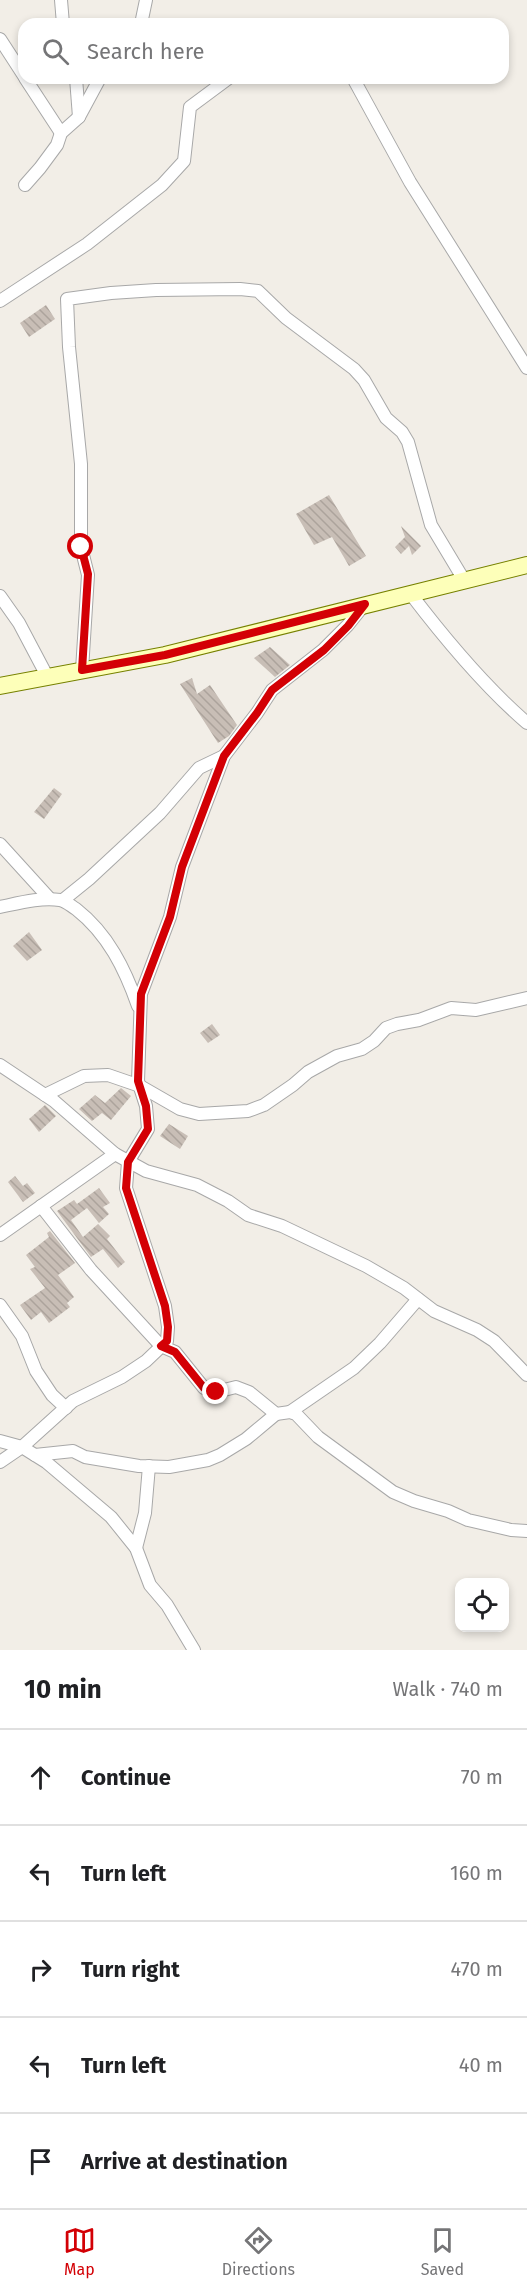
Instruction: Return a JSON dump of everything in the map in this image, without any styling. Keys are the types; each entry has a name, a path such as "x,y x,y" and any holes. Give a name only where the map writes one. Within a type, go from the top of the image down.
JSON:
{"street":[{"path":"61,0 62,18"},
{"path":"142,18 146,0"},
{"path":"0,39 18,66"},
{"path":"30,84 61,133"},
{"path":"76,84 79,117"},
{"path":"25,185 57,145 61,133 79,117 97,84"},
{"path":"0,301 95,238 162,185 184,161 190,107 221,84"},
{"path":"356,84 410,182 527,368"},
{"path":"82,670 88,574 81,547 81,464 70,370 67,299 111,292 156,290 240,289 258,291 286,318 354,369 364,380 386,418 402,432 408,442 431,525 464,580"},
{"path":"0,686 165,655 527,565"},
{"path":"410,593 433,623 490,687 527,723"},
{"path":"0,596 19,623 47,676"},
{"path":"0,1462 22,1447 66,1408 91,1391 122,1377 146,1361 167,1341 165,1306 126,1188 128,1162 148,1129 146,1106 140,1086 141,994 170,917 182,867 224,756 272,690 324,650 348,626 365,604"},
{"path":"63,900 160,813 199,768 224,756"},
{"path":"0,844 50,899"},
{"path":"0,907 50,899 63,900 90,921 105,938 121,964 140,1010"},
{"path":"45,1095 84,1076 108,1074 140,1086 180,1109 199,1114 248,1111 264,1105 308,1072 337,1056 362,1048 374,1041 386,1028 413,1022 450,1008 476,1010 527,998"},
{"path":"0,1065 45,1095 115,1154 128,1162 146,1171 197,1185 228,1201 248,1215 282,1226 366,1266 434,1311 477,1330 494,1341 527,1375"},
{"path":"0,1235 115,1154"},
{"path":"41,1206 91,1270 161,1346 175,1352 204,1388 216,1392 236,1387 249,1392 276,1414"},
{"path":"35,1455 74,1451 85,1457 169,1467 208,1460 246,1439 276,1414 290,1412 354,1368 380,1343 418,1299"},
{"path":"0,1305 22,1336 41,1379 52,1395 66,1408"},
{"path":"290,1412 296,1414 318,1437 393,1492 414,1501 448,1510 468,1520 527,1532"},
{"path":"0,1441 22,1447 35,1455 111,1517 136,1548 150,1585 167,1605 194,1650"},
{"path":"136,1548 145,1512 149,1466"}],"building":[{"path":"46,305 55,319 29,337 20,323"},
{"path":"329,495 366,556 349,566 332,537 314,545 296,514"},
{"path":"401,526 421,546 412,555 409,546 401,554 395,547 405,537"},
{"path":"270,647 290,665 275,677 254,658"},
{"path":"192,678 197,694 210,685 237,725 229,736 218,743 180,684"},
{"path":"54,788 62,794 44,819 34,812"},
{"path":"29,932 42,950 27,961 13,946"},
{"path":"212,1024 220,1035 208,1043 200,1033"},
{"path":"121,1088 131,1096 111,1120 102,1113 92,1121 79,1109 95,1095 105,1103"},
{"path":"45,1105 56,1116 39,1132 29,1119"},
{"path":"169,1124 188,1136 180,1149 160,1136"},
{"path":"15,1176 23,1186 27,1183 35,1193 23,1202 8,1182"},
{"path":"99,1188 110,1203 103,1207 109,1214 99,1223 87,1208 71,1220 83,1237 98,1224 110,1236 107,1239 125,1262 118,1268 103,1249 91,1257 57,1211 74,1200 77,1204"},
{"path":"50,1231 75,1263 58,1275 74,1297 67,1303 70,1307 49,1323 41,1312 31,1320 20,1305 45,1288 30,1269 35,1267 26,1255 49,1237 47,1233"}],"route":[{"path":"81,547 88,574 82,670 165,655 365,604 348,626 324,650 301,670 272,690 224,756 182,867 170,917 141,994 138,1081 146,1106 148,1129 128,1162 126,1188 165,1306 167,1341 161,1346 175,1352 204,1388 216,1392"}]}
